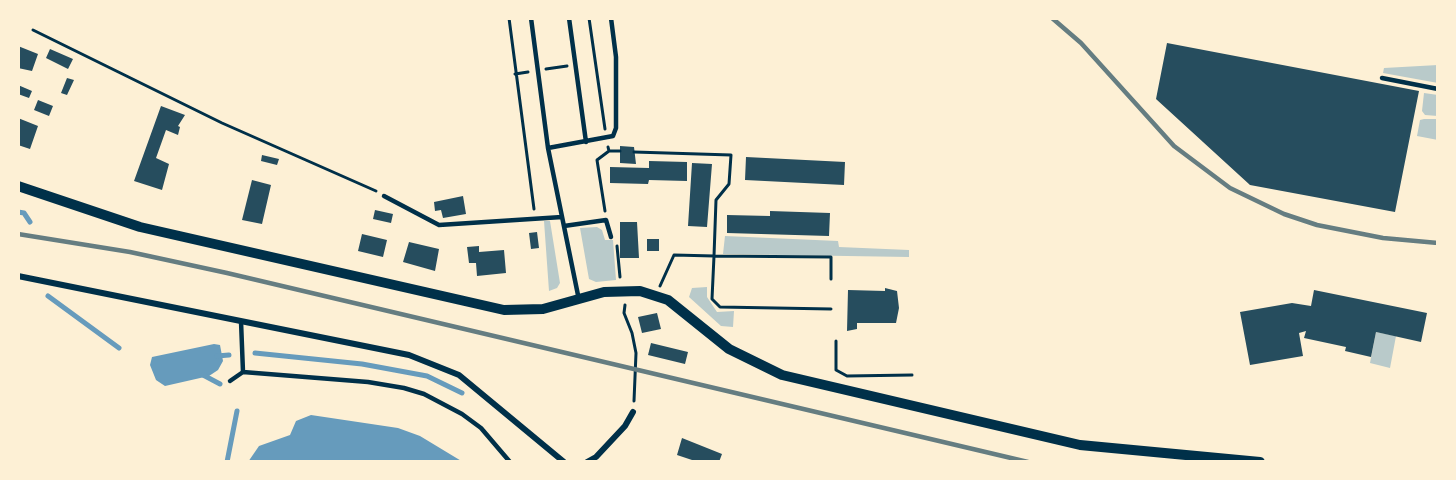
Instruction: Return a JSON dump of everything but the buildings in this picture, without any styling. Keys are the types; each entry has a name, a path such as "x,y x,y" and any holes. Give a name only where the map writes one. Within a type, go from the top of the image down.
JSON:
{"street":[{"path":"18,186 140,227 475,305 522,311 543,309 604,292 629,291 655,296 683,310 729,349 782,375 1080,445 1260,462"},
{"path":"18,276 409,355 459,375 564,462"},
{"path":"587,462 596,457 618,434 633,412"}],"lane":[{"path":"531,18 548,148 579,300"},
{"path":"569,18 586,142"},
{"path":"548,148 613,136 616,128 616,57 611,18"},
{"path":"1382,78 1438,88"},
{"path":"384,196 439,225 562,217"},
{"path":"564,226 606,220 611,237"},
{"path":"241,321 243,372"},
{"path":"230,381 243,372 368,382 424,394 444,403 481,428 510,462"}],"path":[{"path":"509,18 514,74 536,219"},
{"path":"589,18 606,139"},
{"path":"33,30 222,123 384,196"},
{"path":"514,74 595,62"},
{"path":"606,220 597,160 609,151"},
{"path":"634,152 731,155 729,184 716,200 712,299 720,308 831,309"},
{"path":"611,237 616,238 619,277 629,278"},
{"path":"655,296 674,255 831,257 831,279"},
{"path":"651,281 661,282"},
{"path":"629,291 624,313 636,353 633,412"},
{"path":"836,341 836,370 847,376 912,375"}],"shaded area":[{"path":"1438,65 1438,83 1383,73 1384,68"},
{"path":"1424,93 1438,95 1438,116 1425,115 1422,111"},
{"path":"1438,119 1438,140 1417,136 1420,120"},
{"path":"544,221 550,221 560,283 557,288 549,291"},
{"path":"597,227 602,230 605,240 613,240 616,280 596,282 589,279 580,228"},
{"path":"725,236 838,241 839,247 909,250 909,257 723,254"},
{"path":"707,287 707,297 717,312 734,311 733,327 721,326 689,297 692,288"},
{"path":"1376,332 1396,336 1390,368 1370,363"}],"water":[{"path":"214,344 220,345 223,361 218,370 209,376 165,386 156,380 150,365 152,357"},
{"path":"311,415 398,428 420,436 463,462 248,462 259,446 290,435 296,421"}],"waterway":[{"path":"18,212 24,213 30,222"},
{"path":"48,296 119,348"},
{"path":"255,353 362,364 427,376 462,393"},
{"path":"217,356 229,355"},
{"path":"203,375 220,384"},
{"path":"227,462 237,411"}],"railway":[{"path":"1052,18 1081,43 1174,146 1230,188 1284,214 1317,225 1383,238 1438,243"},
{"path":"18,234 130,252 227,273 1028,462"}]}
